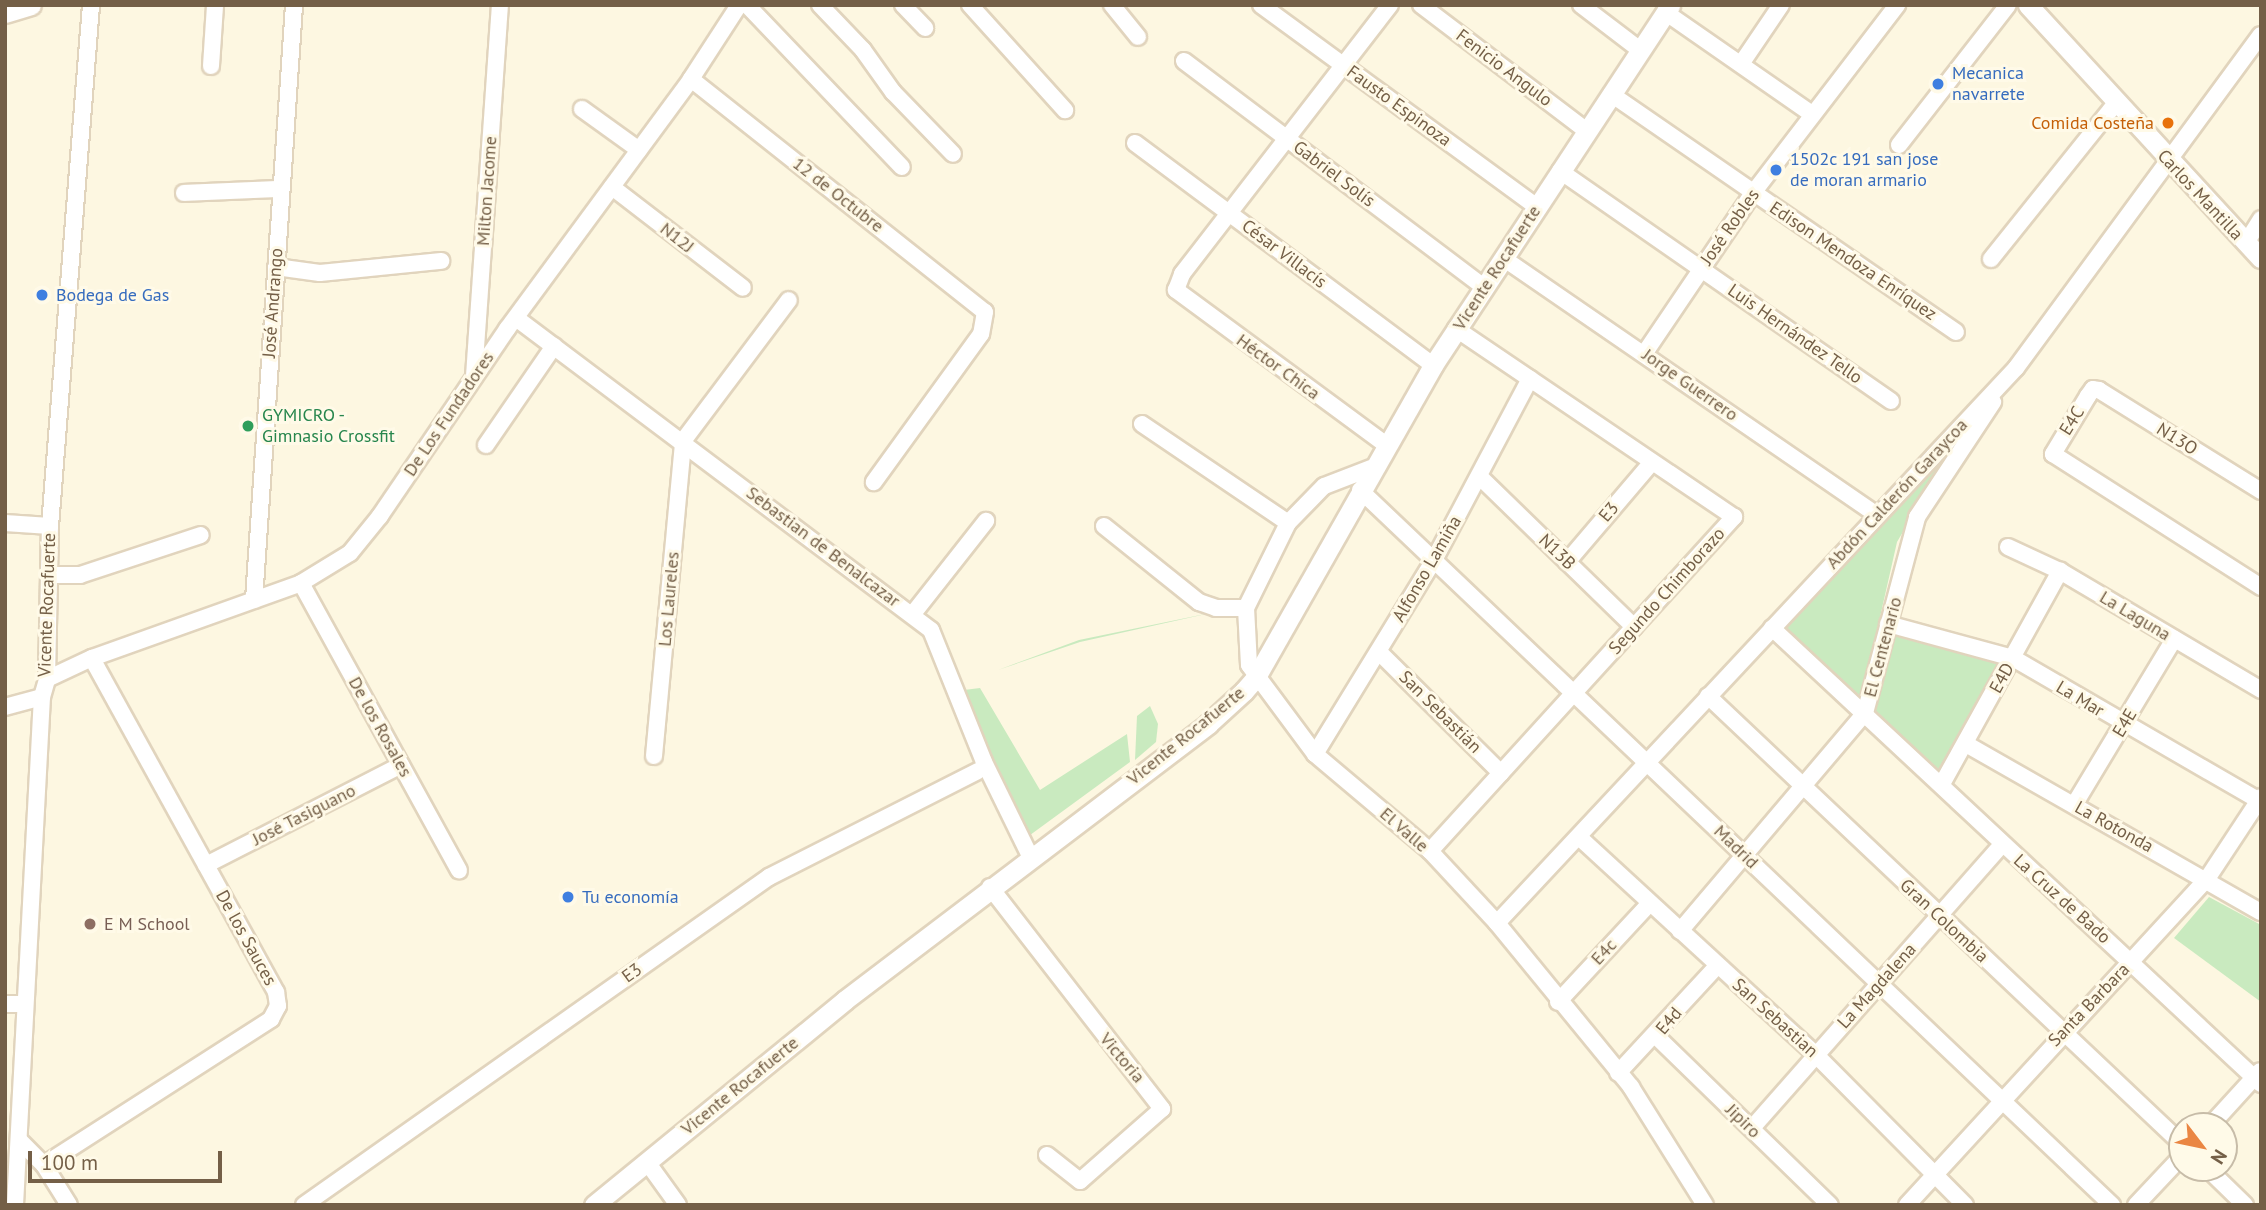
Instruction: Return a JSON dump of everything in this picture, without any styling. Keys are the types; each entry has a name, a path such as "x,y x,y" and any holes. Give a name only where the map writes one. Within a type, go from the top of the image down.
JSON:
{"street":[{"path":"5,13 31,5"},
{"name":"Vicente Rocafuerte","path":"15,1205 42,697 47,679 50,526 91,5"},
{"path":"211,66 215,5"},
{"name":"José Andrango","path":"254,600 293,5"},
{"name":"Milton Jacome","path":"474,377 500,5"},
{"name":"De Los Fundadores","path":"47,679 92,658 301,583 340,560 365,536 511,323 691,79 739,5"},
{"path":"747,5 902,167"},
{"path":"820,5 863,50 893,92 953,154"},
{"path":"903,5 925,28"},
{"path":"970,5 1065,110"},
{"path":"1112,5 1138,37"},
{"name":"Fausto Espinoza","path":"1261,5 1537,207"},
{"path":"1230,213 1345,68 1390,5"},
{"name":"Fenicio Angulo","path":"1421,5 1587,131"},
{"path":"1581,5 1640,50"},
{"path":"1741,64 1781,5"},
{"name":"José Robles","path":"1644,354 1753,193 1897,5"},
{"path":"1899,145 2008,5"},
{"name":"Carlos Mantilla","path":"2028,5 2115,104 2261,258"},
{"path":"1667,9 1812,114"},
{"name":"Vicente Rocafuerte","path":"594,1205 990,887 1208,724 1256,677 1371,468 1433,365 1667,9"},
{"name":"Abdón Calderón Garaycoa","path":"1497,923 1648,764 1876,514 2016,368 2261,35"},
{"name":"Gabriel Solís","path":"1184,61 1484,287"},
{"name":"12 de Octubre","path":"691,79 985,312 981,334 874,482"},
{"name":"Edison Mendoza Enríquez","path":"1611,94 1956,332"},
{"path":"1991,259 2115,104"},
{"path":"582,109 639,150"},
{"name":"César Villacís","path":"1135,143 1433,365"},
{"name":"Luis Hernández Tello","path":"1560,171 1891,401"},
{"name":"N12J","path":"612,187 743,288"},
{"path":"184,193 281,189"},
{"name":"Héctor Chica","path":"1230,213 1176,286 1184,300 1385,444"},
{"path":"2246,243 2261,219"},
{"name":"Jorge Guerrero","path":"1503,258 1876,514"},
{"path":"276,267 320,273 441,261"},
{"path":"684,441 789,300"},
{"name":"Sebastian de Benalcazar","path":"478,315 511,323 554,346 684,441 930,630 984,762 1030,856"},
{"name":"Segundo Chimborazo","path":"1430,851 1734,517 1456,329"},
{"path":"486,445 554,346"},
{"name":"El Centenario","path":"1680,931 1865,713 1917,517 2016,368"},
{"name":"Alfonso Lamiña","path":"1315,754 1434,561 1530,379"},
{"name":"E4C","path":"2093,389 2053,454 2261,587"},
{"name":"N13O","path":"2093,389 2261,491"},
{"path":"1142,424 1288,523"},
{"name":"Los Laureles","path":"654,756 684,441"},
{"name":"E3","path":"1567,562 1652,462"},
{"name":"El Valle","path":"1371,468 1324,485 1288,523 1246,608 1247,656 1256,677 1315,754 1430,851 1497,923 1558,1002 1618,1073 1705,1205"},
{"name":"N13B","path":"1480,477 1634,628"},
{"name":"Madrid","path":"1360,490 2112,1205"},
{"path":"912,615 986,521"},
{"path":"5,523 50,526"},
{"path":"1104,526 1199,602 1216,608 1246,608"},
{"path":"49,575 80,575 201,535"},
{"name":"La Laguna","path":"2008,547 2060,571 2261,690"},
{"name":"E4D","path":"1942,784 2060,571"},
{"name":"De los Rosales","path":"301,583 459,870"},
{"name":"La Mar","path":"1888,624 2013,658 2124,725 2260,800"},
{"name":"La Cruz de Bado","path":"1772,628 1942,784 2002,844 2259,1077"},
{"name":"E4E","path":"2074,805 2174,639"},
{"name":"San Sebastián","path":"1379,652 1501,773"},
{"name":"De los Sauces","path":"44,1165 275,1013 276,992 92,658"},
{"name":"Gran Colombia","path":"1709,696 1803,788 2168,1131"},
{"path":"5,707 42,697"},
{"name":"La Rotonda","path":"1966,744 2261,912"},
{"name":"José Tasiguano","path":"206,865 401,765"},
{"name":"E3","path":"304,1205 769,877 978,771"},
{"name":"Santa Barbara","path":"1907,1205 2000,1099 2132,962 2207,879 2260,800"},
{"name":"San Sebastian","path":"1579,837 1815,1054 1965,1205"},
{"name":"La Magdalena","path":"1752,1128 2002,844"},
{"name":"Victoria","path":"990,887 1162,1109 1080,1181 1047,1156"},
{"name":"E4c","path":"1558,1002 1650,903"},
{"name":"E4d","path":"1618,1073 1657,1037 1717,966"},
{"path":"5,1004 25,1004"},
{"name":"Jipiro","path":"1657,1037 1830,1205"},
{"path":"2224,1112 2259,1077"},
{"path":"20,1140 44,1165 69,1205"},
{"path":"647,1162 678,1205"},
{"path":"2136,1205 2168,1171"},
{"path":"2221,1182 2245,1205"}],"green space":[{"path":"1955,443 1897,542 1861,701 1782,627"},
{"path":"1215,612 1080,642 998,670 1079,640"},
{"path":"1893,630 2006,661 1940,774 1872,711"},
{"path":"980,688 1040,790 1127,734 1130,762 1026,838 956,691"},
{"path":"1150,706 1158,724 1156,742 1135,760 1137,716"},
{"path":"2209,897 2261,925 2261,1002 2174,938"}],"place":[{"name":"Mecanica navarrete","path":"1938,84"},
{"name":"Comida Costeña","path":"2168,123"},
{"name":"1502c 191 san jose de moran armario","path":"1776,170"},
{"name":"Bodega de Gas","path":"42,295"},
{"name":"GYMICRO - Gimnasio Crossfit","path":"248,426"},
{"name":"Tu economía","path":"568,897"},
{"name":"E M School","path":"90,924"}]}
